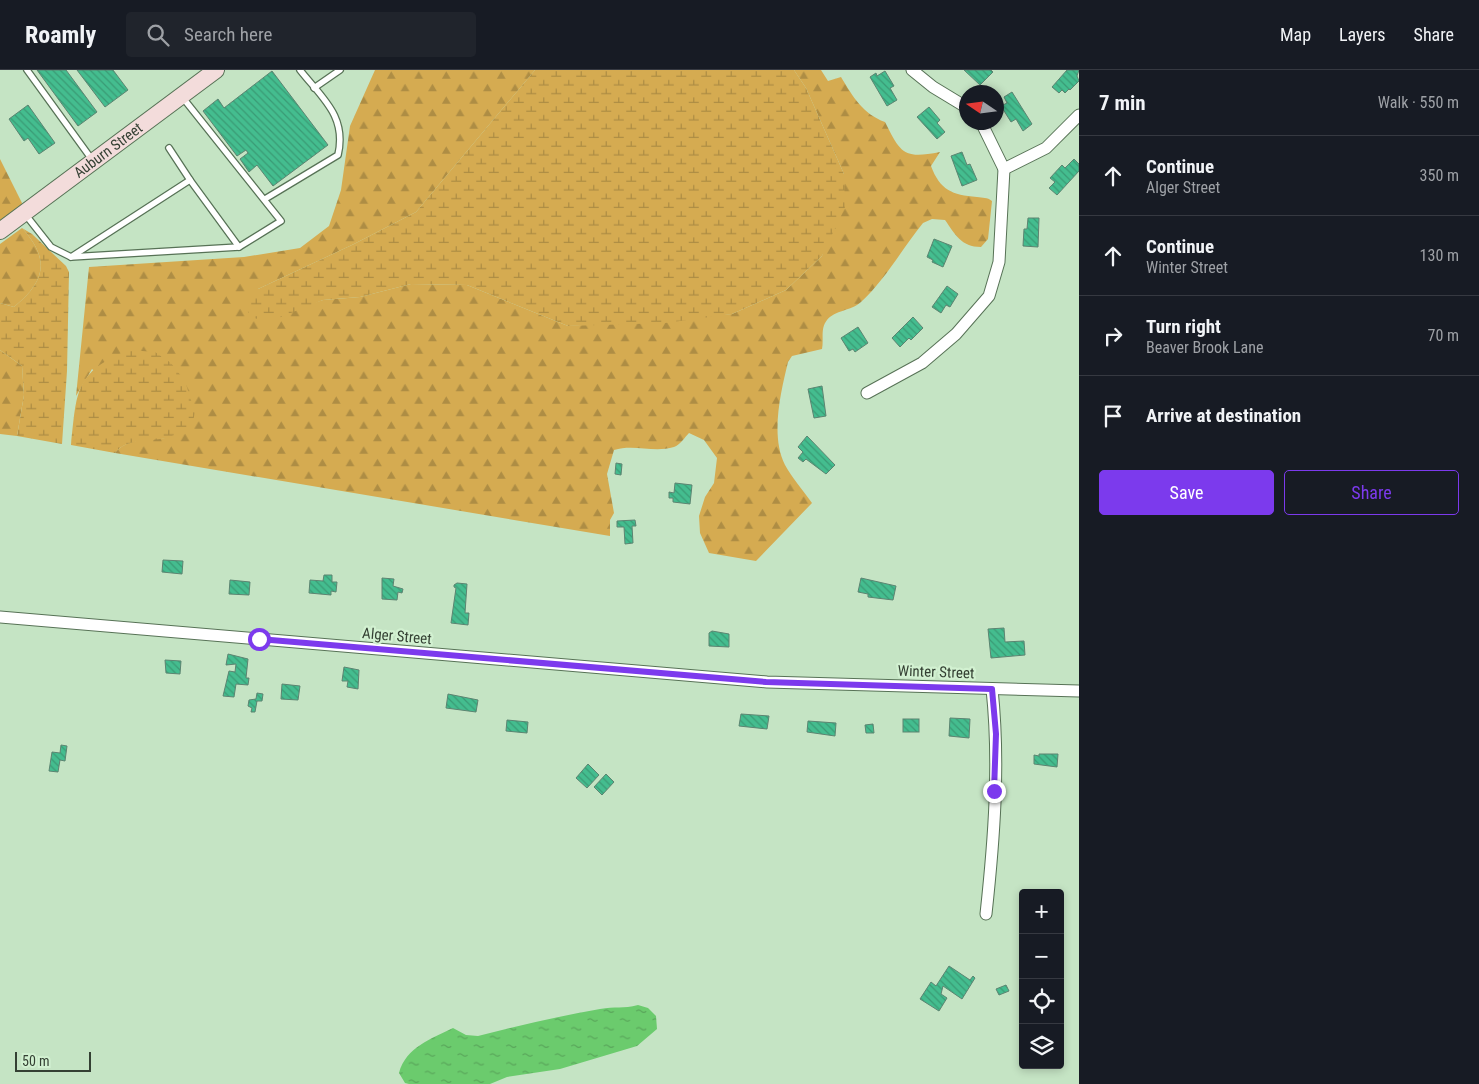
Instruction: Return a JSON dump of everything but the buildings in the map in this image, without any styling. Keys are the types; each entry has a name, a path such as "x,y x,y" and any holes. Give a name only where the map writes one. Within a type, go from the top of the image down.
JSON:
{"main road":[{"name":"Auburn Street","path":"0,231 216,70"}],"street":[{"path":"912,70 933,87 959,103"},
{"path":"1004,169 1046,148 1079,115"},
{"path":"867,393 922,363 956,334 989,296 999,262 1004,169 985,130"},
{"name":"Alger Street","path":"0,618 792,682"},
{"name":"Winter Street","path":"792,682 1079,691"},
{"path":"986,914 991,867 996,734 992,689"}],"lane":[{"path":"27,70 93,161"},
{"path":"265,199 338,155 341,142 340,126 333,110 300,70"},
{"path":"314,88 340,70"},
{"path":"24,213 51,247 71,257 239,247 281,221 182,96"},
{"path":"169,148 239,247"},
{"path":"71,257 190,180"}],"green space":[{"path":"375,70 535,70 416,212 354,244 258,289 298,308 323,300 360,297 411,284 467,285 568,326 732,314 786,290 822,256 844,174 806,88 794,70 821,70 828,81 841,77 854,98 865,110 877,119 885,122 895,141 905,152 918,155 940,152 931,166 938,181 943,186 954,193 987,198 992,201 988,239 981,247 968,245 959,239 945,220 932,219 923,223 870,293 857,305 834,314 827,320 823,330 822,349 792,356 788,362 782,386 778,414 778,441 785,465 812,503 756,561 709,553 700,533 699,516 705,497 714,483 717,458 704,440 689,433 676,446 666,449 622,448 614,450 607,474 614,513 610,520 610,536 115,453 119,448 131,442 165,438 92,369 76,396 89,267 244,257 300,248 329,226 341,190 350,126"},
{"path":"535,70 794,70 806,88 844,174 845,207 822,256 786,290 732,314 665,323 568,326 467,285 411,284 360,297 323,300 271,321 252,318 245,307 258,289 354,244 416,212"},
{"path":"0,159 22,203 21,208 0,221"},
{"path":"22,228 37,250 40,269 38,279 33,288 14,307 0,303 0,244"},
{"path":"22,228 32,234 66,266 69,272 67,371 62,444 17,436 24,395 22,366 0,350 0,303 14,307 33,288 38,279 40,269 37,250"},
{"path":"0,350 22,366 24,395 17,436 0,434"},
{"path":"129,350 155,352 171,363 185,381 195,413 191,428 165,438 131,443 120,448 115,453 71,445 77,397 88,376 111,358"}],"water":[{"path":"638,1005 648,1008 656,1016 657,1029 637,1046 560,1069 507,1077 490,1084 409,1084 405,1083 399,1073 402,1064 413,1050 428,1040 453,1028 466,1035 478,1036 539,1021 605,1008"}],"route":[{"path":"259,639 766,682 992,689 996,734 994,791"}]}
